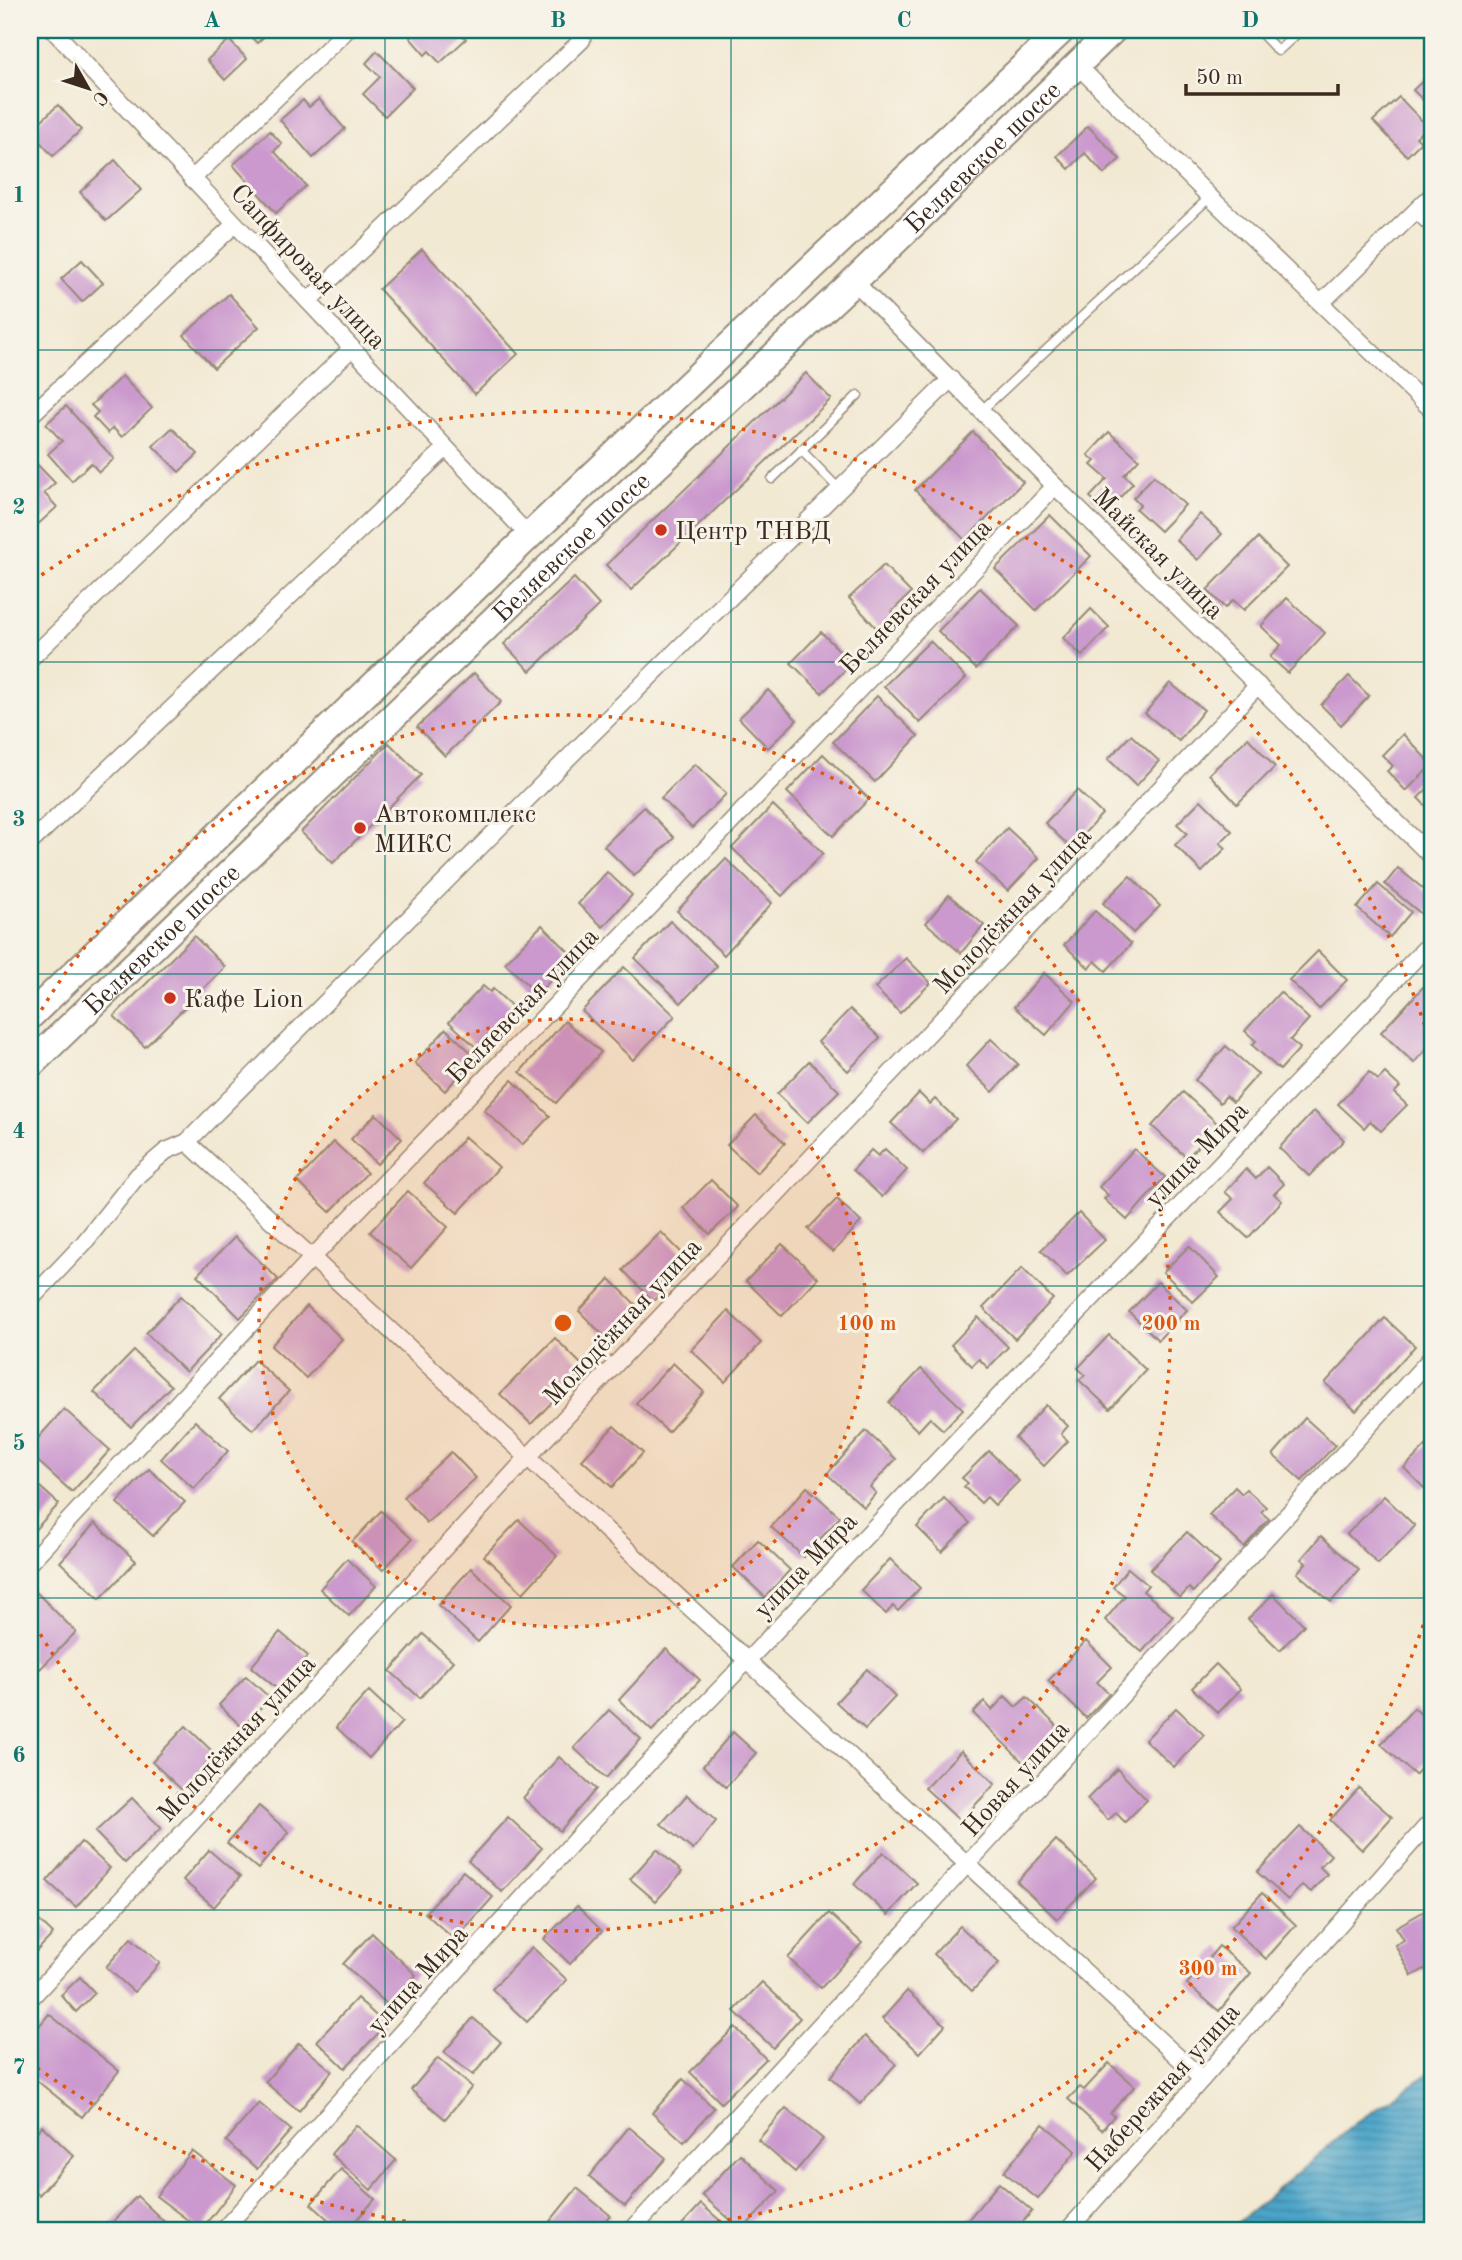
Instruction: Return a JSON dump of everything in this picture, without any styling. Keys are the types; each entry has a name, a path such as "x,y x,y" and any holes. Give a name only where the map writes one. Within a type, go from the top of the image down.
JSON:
{"main road":[{"name":"Беляевское шоссе","path":"30,1016 529,536 1062,30"},
{"name":"Беляевское шоссе","path":"30,1066 542,574 854,281 1113,30"},
{"path":"828,253 854,281"}],"street":[{"name":"Сапфировая улица","path":"53,30 529,536"},
{"path":"192,179 347,30"},
{"path":"308,301 582,40"},
{"path":"1076,64 1432,410"},
{"path":"1321,303 1432,195"},
{"path":"1417,210 1432,225"},
{"path":"30,416 236,224"},
{"name":"Майская улица","path":"854,281 1055,486 1432,857"},
{"path":"30,659 352,348"},
{"path":"30,1300 83,1244 138,1175 166,1151 187,1142 597,729 951,379"},
{"path":"30,843 446,448"},
{"name":"Беляевская улица","path":"30,1562 311,1259 1055,486"},
{"name":"Молодёжная улица","path":"30,1999 528,1457 1258,685"},
{"name":"улица Мира","path":"223,2230 584,1830 1432,941"},
{"path":"187,1142 968,1866 1202,2079"},
{"name":"Новая улица","path":"632,2230 1432,1357"},
{"name":"Набережная улица","path":"1068,2230 1432,1819"},
{"path":"30,2226 34,2230"}],"lane":[{"path":"1258,30 1278,51 1301,30"},
{"path":"981,411 1210,197"},
{"path":"772,479 858,395"},
{"path":"802,450 839,489"}],"water":[{"path":"1432,2071 1432,2230 1229,2230 1357,2122"}],"building":[{"path":"244,30 271,30 257,43"},
{"path":"411,30 458,30 466,39 440,63 429,51 425,55 410,38 415,34"},
{"path":"229,40 247,59 225,80 207,60"},
{"path":"377,51 413,88 385,116 363,94 380,77 366,63"},
{"path":"1432,72 1432,109 1413,90"},
{"path":"1399,97 1427,126 1416,137 1421,142 1407,156 1373,121"},
{"path":"319,99 345,129 313,158 280,120 303,100 309,107"},
{"path":"58,105 81,130 53,156 30,131"},
{"path":"1088,126 1120,159 1104,174 1085,153 1069,169 1057,156"},
{"path":"270,131 282,144 274,151 306,186 276,213 233,165"},
{"path":"115,160 141,190 106,221 80,192"},
{"path":"422,249 518,354 475,394 379,289"},
{"path":"82,260 103,283 82,302 61,279"},
{"path":"229,294 259,327 214,368 184,335"},
{"path":"806,373 831,399 631,590 606,565"},
{"path":"122,376 152,408 122,437 113,428 108,433 93,417 98,412 91,405"},
{"path":"66,406 114,459 99,472 91,463 72,481 48,454 62,441 46,424"},
{"path":"172,428 198,454 179,472 153,446"},
{"path":"973,432 1023,482 965,540 915,490"},
{"path":"1109,432 1139,459 1124,475 1133,483 1107,512 1090,497 1107,479 1091,465 1095,461 1088,455"},
{"path":"34,461 55,483 44,493 57,507 34,528 30,523 30,465"},
{"path":"1154,476 1185,505 1160,531 1136,509 1140,505 1133,498"},
{"path":"1200,514 1222,534 1198,560 1176,540"},
{"path":"1050,515 1091,556 1036,610 995,569"},
{"path":"1258,538 1287,567 1244,610 1233,600 1225,608 1207,590"},
{"path":"884,565 911,593 892,611 896,616 880,632 849,598"},
{"path":"574,578 599,605 530,671 504,644"},
{"path":"980,588 1019,626 976,669 938,631"},
{"path":"1287,598 1325,633 1288,673 1270,657 1281,645 1261,626"},
{"path":"1091,609 1109,627 1082,656 1063,638"},
{"path":"821,632 852,663 822,693 791,663"},
{"path":"930,641 966,678 920,723 884,686"},
{"path":"474,673 501,702 445,756 417,727"},
{"path":"1349,676 1369,696 1341,725 1321,705"},
{"path":"1170,683 1204,710 1179,741 1145,713"},
{"path":"768,690 797,720 768,748 739,718"},
{"path":"877,696 918,736 875,782 833,742"},
{"path":"1403,734 1432,765 1406,791 1387,771 1393,766 1382,755"},
{"path":"1131,735 1159,761 1136,786 1108,759"},
{"path":"1248,738 1275,767 1237,804 1209,774"},
{"path":"389,743 421,775 333,863 301,832"},
{"path":"823,754 869,799 833,836 787,792"},
{"path":"695,764 726,794 692,828 661,798"},
{"path":"1432,784 1432,812 1418,798"},
{"path":"1077,790 1102,814 1071,848 1045,823"},
{"path":"1201,800 1232,831 1220,843 1226,848 1202,872 1175,845 1187,833 1177,824"},
{"path":"773,805 823,853 782,896 732,848"},
{"path":"644,807 674,838 634,876 604,846"},
{"path":"1007,828 1039,858 1008,891 976,862"},
{"path":"726,859 772,903 724,955 677,911"},
{"path":"1398,868 1432,896 1432,905 1424,916 1385,884"},
{"path":"607,872 632,895 603,927 578,904"},
{"path":"1130,876 1160,906 1133,933 1103,903"},
{"path":"1378,884 1411,912 1390,937 1357,908"},
{"path":"949,895 984,925 961,953 926,923"},
{"path":"1095,911 1131,944 1106,971 1095,961 1089,968 1064,945"},
{"path":"670,921 717,966 681,1003 635,958"},
{"path":"542,925 574,957 537,994 505,963"},
{"path":"194,936 225,967 145,1047 114,1016"},
{"path":"1318,951 1347,980 1319,1009 1289,980"},
{"path":"906,958 931,983 900,1013 875,988"},
{"path":"624,967 675,1016 633,1060 582,1011"},
{"path":"1044,973 1075,1001 1046,1035 1014,1007"},
{"path":"1425,985 1432,991 1432,1043 1414,1063 1381,1032"},
{"path":"483,986 490,992 493,989 518,1012 480,1051 449,1022"},
{"path":"1280,992 1309,1019 1290,1040 1300,1048 1280,1070 1252,1045 1256,1041 1245,1031"},
{"path":"850,1009 880,1038 848,1071 818,1042"},
{"path":"565,1021 601,1052 556,1103 520,1072"},
{"path":"446,1029 476,1057 445,1091 415,1063"},
{"path":"991,1039 1018,1064 993,1092 966,1066"},
{"path":"1226,1046 1258,1074 1233,1102 1226,1096 1220,1103 1195,1080"},
{"path":"809,1061 839,1091 807,1123 777,1094"},
{"path":"1369,1072 1378,1080 1385,1073 1400,1087 1394,1093 1407,1105 1381,1131 1370,1121 1364,1128 1338,1104"},
{"path":"512,1080 550,1116 522,1145 484,1110"},
{"path":"1183,1092 1218,1124 1187,1158 1152,1126"},
{"path":"919,1093 930,1104 935,1099 956,1119 923,1153 891,1123"},
{"path":"1314,1111 1344,1140 1309,1176 1279,1148"},
{"path":"376,1114 402,1139 377,1164 351,1139"},
{"path":"756,1115 785,1143 757,1173 727,1145"},
{"path":"465,1137 499,1167 458,1213 424,1183"},
{"path":"334,1142 367,1173 330,1212 297,1181"},
{"path":"885,1149 907,1170 882,1197 853,1170 871,1150 878,1156"},
{"path":"1134,1149 1165,1177 1127,1220 1104,1199 1108,1195 1099,1187"},
{"path":"1267,1167 1284,1184 1274,1194 1282,1201 1248,1238 1220,1212 1233,1199 1225,1192 1246,1169 1256,1179"},
{"path":"711,1180 738,1207 710,1234 683,1208"},
{"path":"408,1191 448,1227 411,1268 370,1232"},
{"path":"837,1199 861,1222 833,1252 808,1229"},
{"path":"1079,1213 1105,1240 1067,1276 1041,1250"},
{"path":"661,1232 692,1263 653,1301 623,1270"},
{"path":"235,1237 278,1279 240,1318 197,1275"},
{"path":"782,1244 818,1278 782,1316 746,1281"},
{"path":"1189,1246 1219,1277 1193,1302 1163,1272"},
{"path":"1022,1268 1053,1299 1015,1339 983,1308"},
{"path":"610,1279 642,1311 610,1342 579,1311"},
{"path":"1158,1282 1187,1310 1158,1340 1129,1312"},
{"path":"181,1296 222,1334 186,1372 146,1333"},
{"path":"307,1306 342,1339 306,1378 271,1346"},
{"path":"728,1311 761,1343 725,1382 691,1350"},
{"path":"978,1317 1008,1347 988,1368 979,1359 972,1366 951,1345"},
{"path":"1385,1318 1415,1346 1356,1411 1325,1383"},
{"path":"1109,1335 1146,1370 1110,1409 1079,1380 1085,1375 1078,1368"},
{"path":"555,1338 585,1368 531,1424 500,1394"},
{"path":"134,1351 171,1386 131,1427 94,1392"},
{"path":"255,1360 289,1391 253,1430 219,1399"},
{"path":"673,1363 704,1392 668,1432 636,1403"},
{"path":"921,1369 963,1409 943,1430 930,1418 918,1431 889,1403"},
{"path":"1046,1405 1068,1426 1061,1434 1068,1441 1044,1466 1015,1438"},
{"path":"64,1409 110,1450 72,1492 30,1454 30,1447"},
{"path":"1305,1418 1335,1445 1302,1481 1273,1455"},
{"path":"195,1421 228,1451 194,1489 161,1459"},
{"path":"614,1426 643,1453 612,1487 582,1460"},
{"path":"866,1431 896,1459 870,1487 876,1493 864,1507 827,1474"},
{"path":"1429,1443 1432,1446 1432,1479 1424,1488 1404,1468"},
{"path":"989,1451 1019,1481 995,1505 987,1497 981,1503 964,1487 968,1483 962,1478"},
{"path":"451,1452 476,1478 427,1523 403,1497"},
{"path":"149,1469 185,1502 153,1536 117,1503"},
{"path":"30,1478 59,1504 30,1535"},
{"path":"807,1487 840,1517 804,1557 771,1527"},
{"path":"1235,1487 1242,1494 1246,1489 1266,1507 1261,1512 1269,1519 1244,1547 1209,1515"},
{"path":"1384,1496 1415,1526 1378,1564 1347,1534"},
{"path":"944,1498 970,1523 942,1552 917,1527"},
{"path":"381,1511 412,1539 383,1570 352,1542"},
{"path":"519,1520 557,1556 523,1593 484,1556"},
{"path":"95,1523 136,1561 100,1599 60,1562"},
{"path":"1187,1532 1220,1563 1193,1592 1189,1588 1180,1598 1150,1570"},
{"path":"1321,1536 1359,1570 1331,1602 1297,1573 1306,1563 1301,1559"},
{"path":"758,1540 790,1570 765,1597 733,1567"},
{"path":"347,1559 376,1586 349,1616 320,1589"},
{"path":"890,1559 920,1588 898,1611 893,1606 886,1614 861,1590"},
{"path":"471,1568 511,1605 478,1642 438,1605"},
{"path":"1128,1568 1148,1585 1143,1591 1173,1616 1142,1652 1105,1620 1125,1596 1113,1587"},
{"path":"34,1590 76,1632 40,1669 30,1659 30,1595"},
{"path":"1273,1594 1304,1625 1280,1650 1248,1619"},
{"path":"280,1632 308,1656 280,1691 251,1667"},
{"path":"423,1634 453,1661 420,1698 390,1671"},
{"path":"1086,1641 1112,1667 1097,1682 1109,1694 1086,1718 1048,1681"},
{"path":"666,1649 700,1680 652,1731 619,1700"},
{"path":"1216,1664 1241,1689 1218,1713 1192,1688"},
{"path":"867,1669 895,1697 865,1729 836,1702"},
{"path":"246,1676 270,1698 242,1727 219,1705"},
{"path":"369,1691 402,1722 369,1758 336,1727"},
{"path":"1005,1696 1016,1707 1027,1697 1066,1735 1031,1770 973,1713 984,1701 992,1710"},
{"path":"1176,1708 1204,1735 1174,1767 1145,1740"},
{"path":"1414,1708 1432,1724 1432,1756 1415,1775 1381,1744"},
{"path":"609,1710 641,1739 606,1778 574,1748"},
{"path":"186,1726 215,1754 182,1790 152,1762"},
{"path":"733,1732 756,1753 726,1787 703,1766"},
{"path":"961,1751 995,1784 960,1821 925,1788"},
{"path":"559,1757 596,1789 560,1831 523,1798"},
{"path":"1117,1769 1147,1800 1125,1822 1116,1813 1108,1820 1087,1799"},
{"path":"1359,1788 1392,1817 1362,1850 1330,1820"},
{"path":"687,1795 716,1821 693,1850 661,1824"},
{"path":"132,1798 161,1828 125,1863 95,1832"},
{"path":"259,1806 289,1832 258,1869 227,1843"},
{"path":"508,1817 542,1848 502,1892 468,1861"},
{"path":"1300,1827 1331,1855 1320,1867 1327,1874 1311,1892 1302,1885 1288,1900 1257,1872"},
{"path":"1056,1840 1096,1878 1057,1919 1017,1882"},
{"path":"81,1842 110,1868 76,1907 47,1881"},
{"path":"657,1849 682,1872 656,1901 630,1879"},
{"path":"209,1850 240,1877 214,1907 183,1880"},
{"path":"883,1852 917,1883 888,1915 854,1884"},
{"path":"463,1871 493,1897 455,1940 425,1913"},
{"path":"1262,1893 1296,1925 1266,1959 1231,1927"},
{"path":"577,1906 602,1931 570,1964 544,1939"},
{"path":"1432,1907 1432,1965 1412,1976 1395,1945 1404,1940 1396,1927"},
{"path":"30,1912 53,1934 30,1958"},
{"path":"829,1913 862,1943 821,1988 788,1958"},
{"path":"960,1926 999,1963 972,1991 934,1954"},
{"path":"372,1933 416,1975 388,2005 343,1964"},
{"path":"131,1938 160,1963 134,1992 106,1967"},
{"path":"1219,1946 1251,1973 1219,2011 1187,1984"},
{"path":"532,1947 567,1980 527,2022 492,1989"},
{"path":"80,1977 95,1993 76,2012 61,1995"},
{"path":"762,1982 800,2018 773,2048 734,2011"},
{"path":"907,1991 945,2025 920,2053 882,2019"},
{"path":"357,1998 386,2025 345,2068 317,2041"},
{"path":"49,2014 119,2071 82,2117 30,2075 30,2037"},
{"path":"473,2018 501,2042 473,2075 444,2052"},
{"path":"735,2027 766,2059 721,2103 690,2072"},
{"path":"865,2036 896,2064 860,2104 830,2077"},
{"path":"299,2043 332,2071 299,2111 265,2082"},
{"path":"438,2058 472,2087 445,2119 411,2090"},
{"path":"1109,2063 1135,2086 1110,2113 1114,2116 1102,2130 1068,2099 1080,2087 1084,2090"},
{"path":"683,2079 714,2108 684,2142 652,2113"},
{"path":"259,2103 291,2130 257,2169 226,2141"},
{"path":"786,2108 823,2139 795,2172 758,2140"},
{"path":"1043,2124 1076,2151 1038,2199 1004,2172"},
{"path":"356,2125 396,2160 371,2190 331,2154"},
{"path":"42,2126 74,2156 39,2195 30,2186 30,2139"},
{"path":"629,2127 666,2158 625,2206 589,2176"},
{"path":"192,2151 236,2185 201,2230 156,2196"},
{"path":"740,2154 779,2191 742,2230 702,2195"},
{"path":"341,2169 375,2199 348,2230 340,2230 311,2204"},
{"path":"999,2183 1032,2211 1016,2230 976,2230 966,2222"},
{"path":"577,2188 610,2215 597,2230 543,2230"},
{"path":"137,2196 173,2230 105,2230"},
{"path":"701,2204 731,2230 677,2230"}],"place":[{"name":"Центр ТНВД","path":"661,530"},
{"name":"Автокомплекс МИКС","path":"360,828"},
{"name":"Кафе Lion","path":"170,998"}]}
